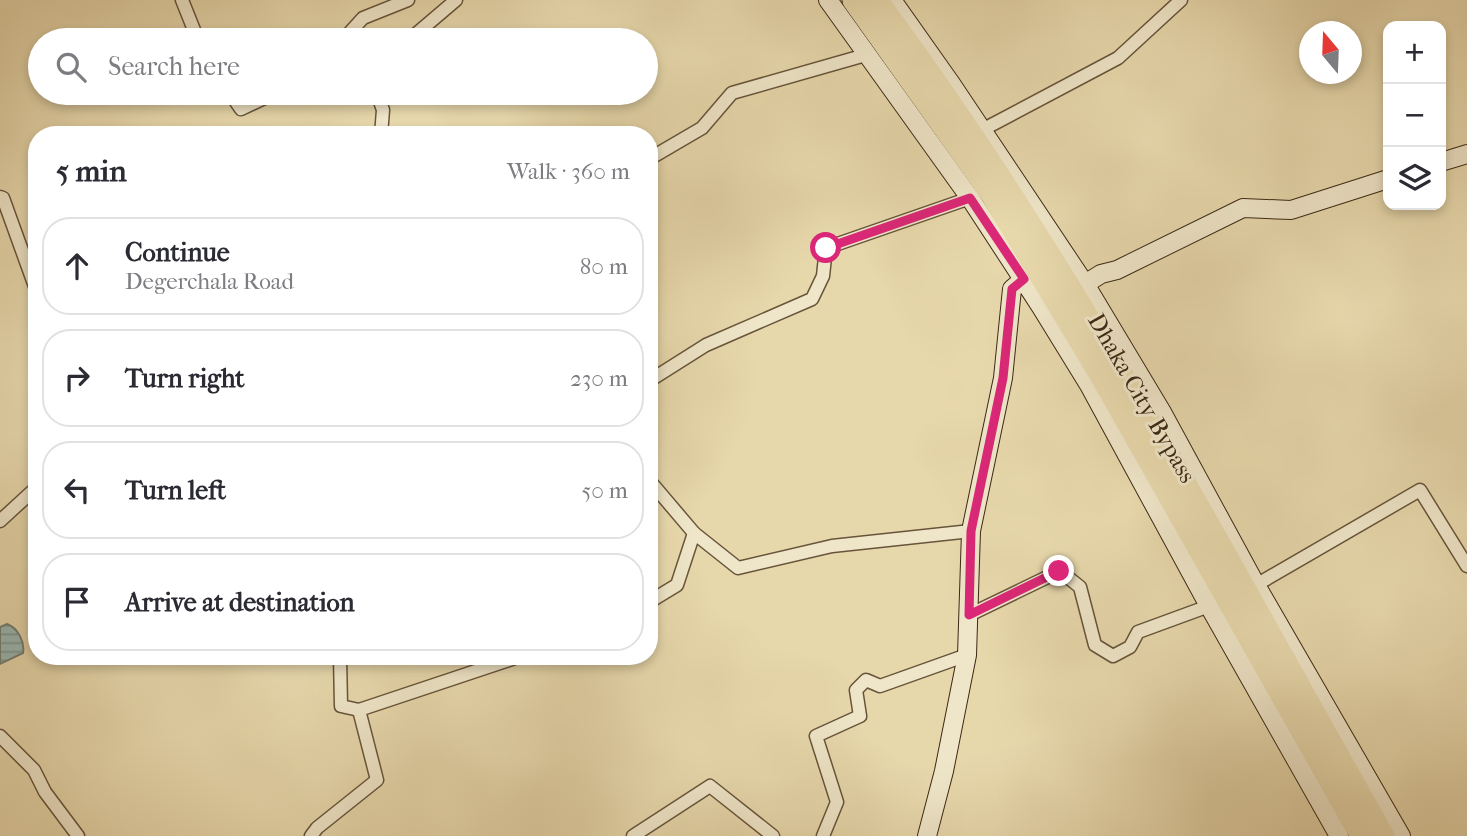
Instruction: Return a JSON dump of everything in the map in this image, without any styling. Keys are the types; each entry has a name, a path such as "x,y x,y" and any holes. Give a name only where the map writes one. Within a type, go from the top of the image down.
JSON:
{"highway":[{"name":"Dhaka City Bypass","path":"854,0 1101,375 1362,836"},
{"name":"Dhaka City Bypass","path":"876,0 973,135 1043,243 1192,498 1383,836"}],"main road":[{"path":"828,0 981,196 1024,279 1089,385 1209,606 1339,836"},
{"path":"896,3 1086,284 1163,414 1256,585 1401,836"},
{"path":"1446,161 1467,154"},
{"path":"1086,284 1101,274 1117,270 1243,208 1291,210 1383,181"},
{"path":"927,836 944,771 967,655 971,531 1003,378 1012,289 1024,279"}],"street":[{"path":"182,0 193,28"},
{"path":"354,28 363,18 408,0"},
{"path":"423,28 456,0"},
{"path":"982,130 1118,58 1181,0"},
{"path":"658,154 702,128 732,93 869,54"},
{"path":"381,105 382,126"},
{"path":"658,375 706,345 812,299 823,276 826,248 981,196"},
{"path":"0,197 4,198 28,266"},
{"path":"1256,585 1420,490 1467,566"},
{"path":"658,491 694,533 738,568 832,546 971,531"},
{"path":"0,522 28,495"},
{"path":"658,597 677,585 694,533"},
{"path":"969,615 1059,571 1080,587 1095,645 1113,656 1130,647 1138,632 1209,606"},
{"path":"823,836 836,802 816,736 860,716 856,690 866,680 880,686 967,655"},
{"path":"340,665 341,706 359,710 494,665"},
{"path":"311,836 317,828 377,780 359,710"},
{"path":"0,736 34,770 45,792 78,836"},
{"path":"633,836 710,786 773,836"}],"water":[{"path":"7,624 20,636 23,653 0,664 0,627"}],"route":[{"path":"826,248 970,198 1024,279 1012,289 1003,378 971,531 969,615 1059,571"}]}
